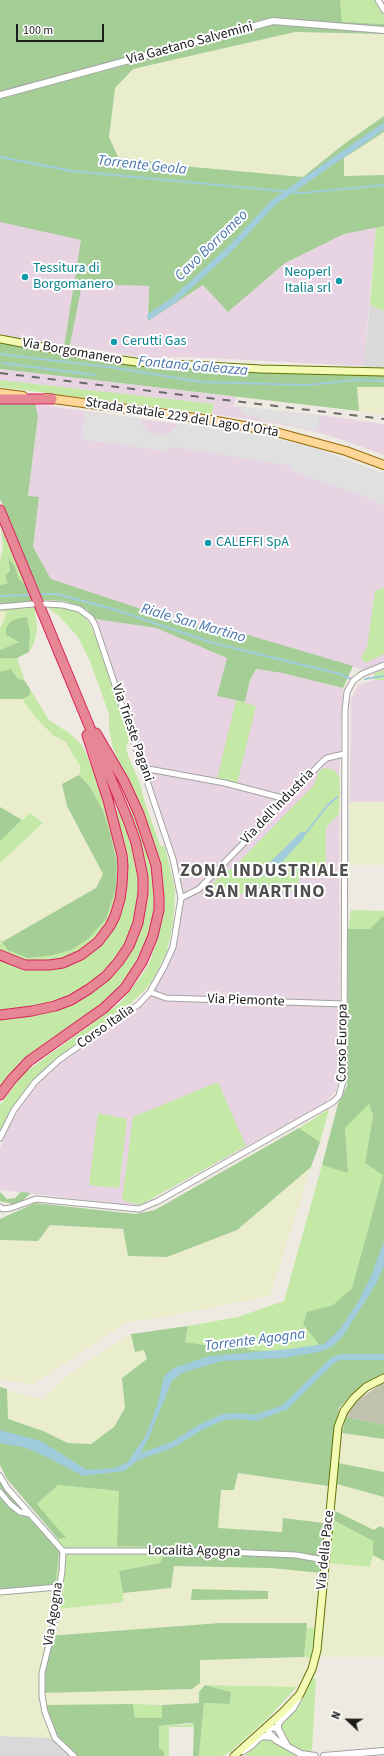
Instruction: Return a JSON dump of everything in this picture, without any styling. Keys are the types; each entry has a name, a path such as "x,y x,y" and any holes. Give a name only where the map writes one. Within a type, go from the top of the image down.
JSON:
{"highway":[{"path":"0,399 52,399"},
{"path":"0,510 136,843 143,877 143,893 138,922 129,946 106,976 90,989 71,1000 55,1006 32,1011 0,1015"},
{"path":"0,955 16,962 34,966 49,966 62,963 89,950 105,933 115,916 120,899 123,866 118,835 90,747 79,702"},
{"path":"0,1095 12,1079 29,1061 104,1008 125,988 142,962 151,942 156,924 159,904 158,880 156,865 150,844 124,780 79,702"}],"main road":[{"name":"Via Borgomanero","path":"0,339 86,355 136,362 261,369 384,372"},
{"name":"Strada statale 229 del Lago d'Orta","path":"0,393 211,420 272,430 346,451 384,465"},
{"name":"Via della Pace","path":"234,1756 242,1751 300,1694 312,1669 317,1650 324,1560 338,1427 344,1411 354,1398 366,1387 384,1378"}],"street":[{"path":"378,0 384,10"},
{"name":"Via Gaetano Salvemini","path":"0,95 273,21 384,30"},
{"path":"0,607 33,604"},
{"name":"Via Trieste Pagani","path":"45,604 71,607 85,612 91,618 100,638 173,859 181,898"},
{"name":"Corso Europa","path":"1,1209 22,1205 28,1201 36,1199 139,1209 158,1201 332,1102 339,1096 344,1077 345,710 347,692 350,685 362,674 384,665"},
{"name":"Via dell'Industria","path":"181,898 199,889 323,761 327,758 344,754"},
{"path":"143,768 236,786 286,799"},
{"name":"Corso Italia","path":"0,1138 14,1110 35,1082 59,1060 139,1004 150,992 173,947 181,898"},
{"name":"Via Piemonte","path":"150,992 166,998 344,1004"},
{"path":"0,1476 7,1488 62,1551"},
{"path":"0,1492 10,1504 20,1512 30,1514"},
{"name":"Località Agogna","path":"62,1551 203,1551 296,1555 324,1560"},
{"name":"Via Agogna","path":"62,1551 62,1571 58,1587 53,1628 42,1673 42,1696 45,1712 55,1738 74,1756"},
{"path":"0,1592 58,1587"},
{"path":"278,1729 281,1720 293,1708 300,1694"},
{"path":"272,1737 268,1730 268,1726 278,1729 287,1745"},
{"path":"242,1751 264,1736 272,1737 301,1754 315,1756"},
{"path":"324,1756 343,1756 384,1751"}],"shaded area":[{"path":"295,32 384,34 384,116 344,144 303,177 193,167 118,157 109,137 115,88 133,69"},
{"path":"384,133 384,175 344,176 344,158"},
{"path":"0,222 82,239 64,347 0,335"},
{"path":"376,227 364,366 188,357 146,358 70,345 81,284 149,286 148,320 203,285 228,312 285,263 344,234"},
{"path":"370,305 384,311 384,375 369,375 364,366"},
{"path":"0,369 236,397 233,406 320,415 384,424 384,455 316,432 279,424 212,414 214,404 0,380"},
{"path":"357,387 384,387 384,415 359,411"},
{"path":"35,404 262,436 316,448 384,474 384,802 350,802 351,699 358,685 375,680 374,673 228,629 190,625 51,579 33,547 39,497 28,497 38,416"},
{"path":"241,407 320,415 317,431 241,414"},
{"path":"85,412 140,418 148,432 167,435 180,423 262,436 316,448 384,474 384,506 358,494 292,471 292,466 173,447 165,451 85,440 82,432"},
{"path":"0,611 7,612 0,629"},
{"path":"95,619 156,628 227,658 218,696 245,702 250,680 256,669 282,673 343,688 339,776 340,1075 336,1091 325,1103 140,1205 0,1190 0,1148 8,1129 22,1104 40,1082 62,1062 136,1012 163,976 176,943 183,904 180,872"},
{"path":"0,699 22,699 37,719 53,735 66,742 81,768 79,775 62,785 67,806 103,874 96,888 2,942 0,939 0,863 43,824 30,813 22,820 0,807"},
{"path":"350,802 384,802 384,865 349,865"},
{"path":"311,1167 270,1296 165,1317 127,1322 33,1384 0,1380 0,1240 38,1241 50,1225 123,1230 128,1256 237,1230"},
{"path":"131,1334 135,1352 144,1350 147,1359 122,1378 125,1408 114,1427 91,1444 68,1443 43,1431 8,1419 7,1390 43,1399 63,1379 92,1358"},
{"path":"384,1382 384,1425 346,1417 347,1412 358,1400"},
{"path":"342,1433 384,1439 384,1472 338,1463"},
{"path":"238,1473 328,1486 324,1523 283,1518 283,1532 217,1528 221,1489"},
{"path":"337,1484 384,1497 384,1528 380,1526 374,1530 335,1511"},
{"path":"373,1555 384,1561 384,1657 320,1657 328,1563 370,1567"},
{"path":"173,1566 271,1568 321,1573 315,1628 306,1628 306,1623 220,1623 48,1636 200,1682 200,1660 311,1658 309,1669 297,1687 205,1685 199,1692 199,1703 42,1705 52,1738 0,1736 0,1594 55,1589 52,1610 123,1602 123,1593 171,1588","holes":["193,1589 268,1591 268,1599 192,1600"]},
{"path":"0,1736 52,1738 70,1756 0,1756"}],"green space":[{"path":"0,0 340,0 342,22 384,24 384,34 295,32 133,69 115,88 109,137 118,157 193,167 303,177 344,144 384,116 384,132 344,158 344,176 384,175 384,226 344,234 285,263 228,312 203,285 148,321 149,286 82,284 70,345 64,347 81,240 0,222"},
{"path":"340,0 381,0 384,6 384,24 342,22"},
{"path":"384,226 384,311 370,305 376,227"},
{"path":"0,341 135,365 232,372 384,375 384,387 357,387 359,411 0,369"},
{"path":"0,380 214,404 212,414 0,387"},
{"path":"0,402 35,404 38,416 28,496 39,497 33,547 51,579 190,625 228,629 353,666 343,688 282,673 256,669 250,680 245,702 217,696 227,658 156,628 95,619 87,610 77,605 64,601 43,600 0,499"},
{"path":"0,520 28,587 19,579 15,567 8,558 10,571 8,583 0,585 0,561 3,546"},
{"path":"8,557 15,567 19,579 28,587 34,602 0,604 0,585 8,583 5,576 10,571"},
{"path":"384,587 384,654 365,663 361,658 367,648 375,591"},
{"path":"47,607 67,608 83,615 89,623 101,648 130,739 126,746 128,756 140,783 145,803 160,845 165,847 175,889 174,914 167,951 156,974 147,988 119,1015 58,1057 33,1081 11,1109 0,1131 0,1105 23,1074 120,1003 149,964 162,923 164,899 160,868 113,748 109,729 109,714 90,661 78,637 59,616"},
{"path":"35,608 37,629 34,643 29,652 30,633 6,635 20,642 0,650 0,629 7,612 0,611 0,609"},
{"path":"27,617 30,633 29,652 17,658 0,658 0,650 19,642 6,635 6,628 10,622 19,618"},
{"path":"0,658 17,658 25,681 0,672"},
{"path":"11,669 17,678 25,681 30,689 30,695 22,699 0,699 0,672"},
{"path":"384,670 384,680 375,680 374,673"},
{"path":"30,689 49,720 69,733 81,744 87,755 106,802 121,865 116,905 103,932 76,955 53,963 33,963 0,953 0,939 2,942 116,888 117,864 111,836 90,787 79,775 81,768 66,742 53,735 37,719 22,699 30,695"},
{"path":"236,700 256,706 237,784 217,779"},
{"path":"324,768 334,770 339,776 340,786 339,814 326,828 326,872 299,872 299,891 203,895 227,868 231,870 314,785 319,771"},
{"path":"79,775 90,787 103,811 111,836 117,864 116,888 106,919 88,939 71,950 53,955 28,958 8,950 2,942 96,888 103,874 67,806 62,784"},
{"path":"0,807 22,820 0,841"},
{"path":"133,807 152,859 157,899 146,950 121,989 0,1092 0,1018 65,1006 79,1001 92,992 124,959 147,883 143,854 128,809"},
{"path":"119,809 132,842 139,876 138,905 126,942 108,969 82,990 68,997 40,1007 0,1011 0,959 41,969 94,949 122,901 114,811"},
{"path":"30,813 43,823 0,863 0,841"},
{"path":"351,910 384,911 384,917 370,929 348,929"},
{"path":"382,917 384,917 384,1374 380,1375 351,1395 339,1408 328,1486 238,1473 234,1490 221,1490 218,1528 282,1532 283,1518 324,1523 321,1573 271,1568 174,1566 171,1588 123,1593 119,1571 160,1563 168,1547 117,1546 119,1491 58,1485 37,1504 66,1538 58,1539 7,1479 0,1465 0,1387 7,1389 8,1419 43,1431 68,1443 91,1444 114,1427 125,1408 122,1378 147,1359 144,1350 135,1352 131,1334 188,1326 185,1342 217,1347 241,1339 249,1350 288,1352 320,1346 303,1324 307,1312 333,1305 352,1288 383,1175 365,1163 373,1116 369,1104 345,1128 348,1173 322,1165 338,1104 347,1086 348,929 370,929"},
{"path":"218,1082 246,1146 140,1205 122,1200 133,1117"},
{"path":"369,1104 373,1116 365,1163 384,1175 352,1288 333,1305 307,1313 303,1324 321,1347 288,1352 249,1350 241,1339 217,1348 185,1342 188,1326 238,1317 284,1301 322,1165 348,1172 345,1128"},
{"path":"329,1109 320,1142 299,1128"},
{"path":"98,1113 127,1119 119,1188 89,1185"},
{"path":"299,1128 320,1142 311,1167 237,1230 167,1257 128,1256 123,1229 50,1225 38,1241 0,1240 0,1219 35,1203 135,1214 155,1210"},
{"path":"0,1192 7,1199 15,1198 21,1192 31,1193 21,1202 12,1204 0,1201"},
{"path":"346,1417 384,1425 384,1439 342,1433"},
{"path":"338,1463 384,1472 384,1497 337,1484"},
{"path":"0,1481 5,1489 59,1551 55,1589 0,1594"},
{"path":"58,1485 119,1491 168,1547 160,1563 119,1571 123,1602 52,1610 59,1552 49,1541 65,1538 37,1504"},
{"path":"335,1511 374,1530 380,1526 384,1528 384,1561 373,1555 373,1541 333,1520"},
{"path":"333,1520 373,1541 373,1555 370,1567 328,1563"},
{"path":"192,1589 268,1591 268,1599 191,1600"},
{"path":"220,1623 307,1623 304,1657 200,1660 200,1683 192,1689 40,1693 41,1668 48,1636"},
{"path":"306,1628 315,1628 311,1658 304,1657"},
{"path":"313,1678 316,1679 312,1752 303,1751 289,1744 280,1732 281,1723 300,1704"},
{"path":"205,1685 297,1687 267,1719 230,1752 222,1756 199,1756 204,1703 230,1704 231,1692"},
{"path":"205,1685 231,1692 230,1704 204,1703 199,1756 193,1756 194,1724 191,1723 159,1726 159,1748 164,1751 164,1756 70,1756 52,1738 42,1710 42,1705 133,1704 135,1718 162,1718 162,1705 199,1703 199,1692"},
{"path":"133,1704 162,1705 162,1718 135,1718"},
{"path":"194,1724 194,1727 169,1727 169,1756 164,1756 164,1751 159,1748 159,1726"},
{"path":"266,1738 274,1741 297,1756 245,1756 259,1741"}],"water":[{"path":"302,831 306,833 303,839 270,875 262,876 263,869"},
{"path":"384,1241 384,1266 376,1284 343,1336 334,1345 323,1351 284,1358 222,1361 182,1373 172,1381 149,1437 136,1462 124,1471 83,1476 45,1456 23,1447 0,1443 0,1430 41,1441 87,1470 114,1468 128,1462 146,1435 157,1406 164,1376 174,1368 209,1356 290,1349 324,1344 340,1329 358,1302 371,1276"}],"waterway":[{"name":"Cavo Borromeo","path":"150,316 174,300 232,247 274,202 384,126"},
{"name":"Torrente Geola","path":"0,157 72,171 302,193 384,185"},
{"name":"Fontana Galeazza","path":"0,354 116,368 201,382 307,385 356,380 384,381"},
{"name":"Cavo Borromeo","path":"2,363 95,375"},
{"name":"Riale San Martino","path":"42,594 57,594 116,610 213,643 340,674 351,679"},
{"path":"0,596 29,595"},
{"path":"365,679 384,676"},
{"path":"306,833 327,806 337,797"},
{"path":"136,1458 174,1444 199,1428 223,1417 240,1416 256,1418 285,1407 333,1360 341,1357 384,1357"}],"railway":[{"path":"0,373 384,419"}],"place":[{"name":"Tessitura di Borgomanero","path":"25,277"},
{"name":"Neoperl Italia srl","path":"339,281"},
{"name":"Cerutti Gas","path":"114,342"},
{"name":"CALEFFI SpA","path":"208,543"}],"district":[{"name":"ZONA INDUSTRIALE SAN MARTINO","path":"265,882"}],"water label":[{"name":"Torrente Agogna","path":"255,1341"}]}
